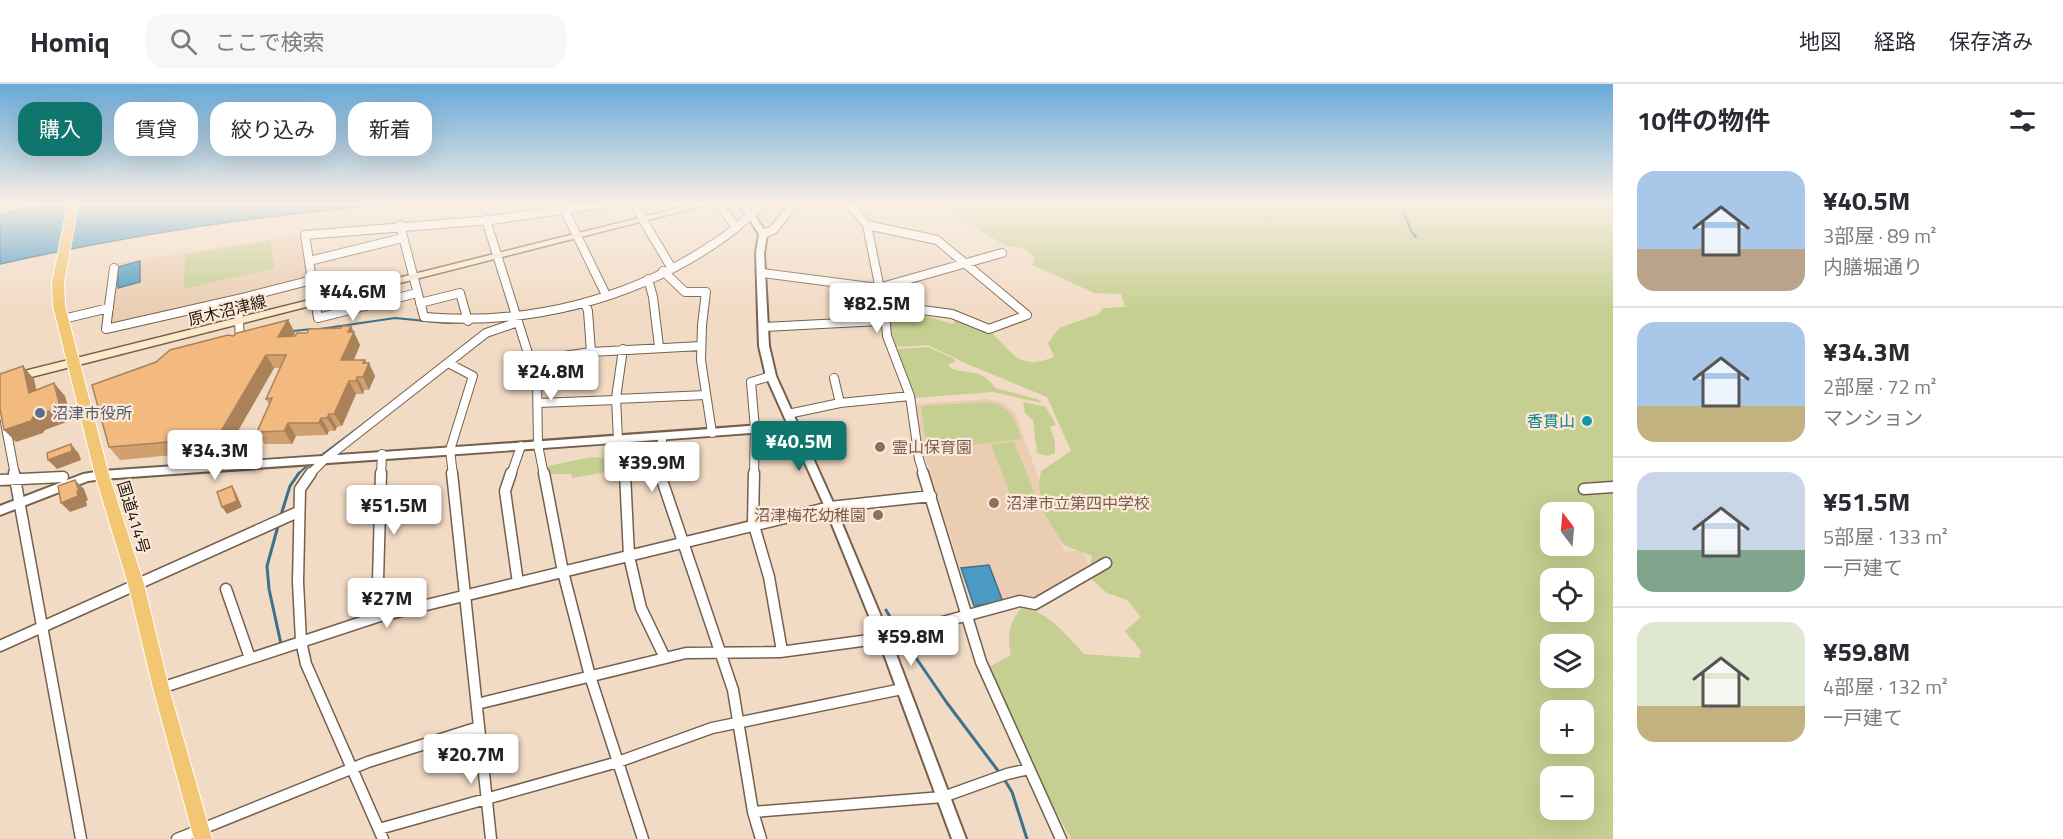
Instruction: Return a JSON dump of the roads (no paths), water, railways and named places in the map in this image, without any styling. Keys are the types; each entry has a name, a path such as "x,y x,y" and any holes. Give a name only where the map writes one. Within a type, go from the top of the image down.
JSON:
{"highway":[{"name":"国道414号","path":"66,239 58,296 63,319 102,475 136,584 161,688 202,834"}],"main road":[{"name":"原木沼津線","path":"0,381 563,239"},
{"name":"原木沼津線","path":"0,376 74,361"}],"street":[{"path":"306,239 318,318 417,293"},
{"path":"309,261 398,239"},
{"path":"403,239 424,317 468,321 517,319 585,303 648,279 720,239"},
{"path":"492,239 537,382 538,445 563,572 590,676 643,839"},
{"path":"578,239 606,295"},
{"path":"655,239 671,267"},
{"path":"762,239 760,254 764,346 771,376 830,507 884,638 959,839"},
{"path":"869,239 886,320 887,336 910,396 919,459 981,662 1061,839"},
{"path":"764,327 886,320 915,309 952,314 989,329 1027,315 933,239"},
{"path":"762,273 878,288 1002,253"},
{"path":"114,268 106,330 312,280"},
{"path":"663,271 685,292 706,292 701,346 702,379 712,433"},
{"path":"648,279 653,297 659,347"},
{"path":"420,303 460,293 468,321"},
{"path":"238,298 240,343"},
{"path":"585,303 588,311 591,352"},
{"path":"63,319 109,308"},
{"path":"517,319 486,333 450,364 325,459 308,476 300,489 298,512 301,641 306,664 381,834 487,799 618,762 680,738 740,722 902,689"},
{"path":"530,362 591,352 701,346"},
{"path":"623,350 616,399 629,556 641,608 664,658"},
{"path":"450,364 472,376 450,450 491,839"},
{"path":"771,376 751,382 755,429 754,525 769,577 782,651"},
{"path":"834,378 840,403"},
{"path":"538,403 706,395"},
{"path":"788,414 840,403 910,396"},
{"path":"2,410 81,839"},
{"path":"0,511 87,477 102,475 794,426"},
{"path":"662,437 662,480 722,652 740,722 753,812 761,839"},
{"path":"518,583 505,491 520,446"},
{"path":"378,617 382,454"},
{"path":"0,480 63,477"},
{"path":"1584,489 1613,487"},
{"path":"161,688 378,617 830,507 931,496"},
{"path":"0,646 298,512"},
{"path":"477,704 686,653 782,651 884,638 1020,601 1035,604 1106,563"},
{"path":"226,589 250,658"},
{"path":"177,839 202,834 354,769 479,727"},
{"path":"753,812 943,797 1007,774 1029,769"}],"water":[{"path":"0,239 126,239 98,244 0,264"},
{"path":"140,261 140,282 118,288 118,267"},
{"path":"989,565 1003,602 974,606 961,568"}],"waterway":[{"path":"551,314 584,307"},
{"path":"320,329 395,318 446,323 494,321"},
{"path":"488,329 508,321"},
{"path":"293,331 312,329"},
{"path":"319,457 386,407"},
{"path":"299,473 309,464"},
{"path":"281,515 290,486 299,473"},
{"path":"278,526 267,566 269,589 281,644"},
{"path":"886,610 898,631"},
{"path":"901,636 947,703 999,772"},
{"path":"1004,779 1012,792 1027,839"}],"place":[{"name":"沼津市役所","path":"40,413"},
{"name":"香貫山","path":"1587,421"},
{"name":"霊山保育園","path":"880,447"},
{"name":"沼津市立第四中学校","path":"994,503"},
{"name":"沼津梅花幼稚園","path":"878,515"}]}
